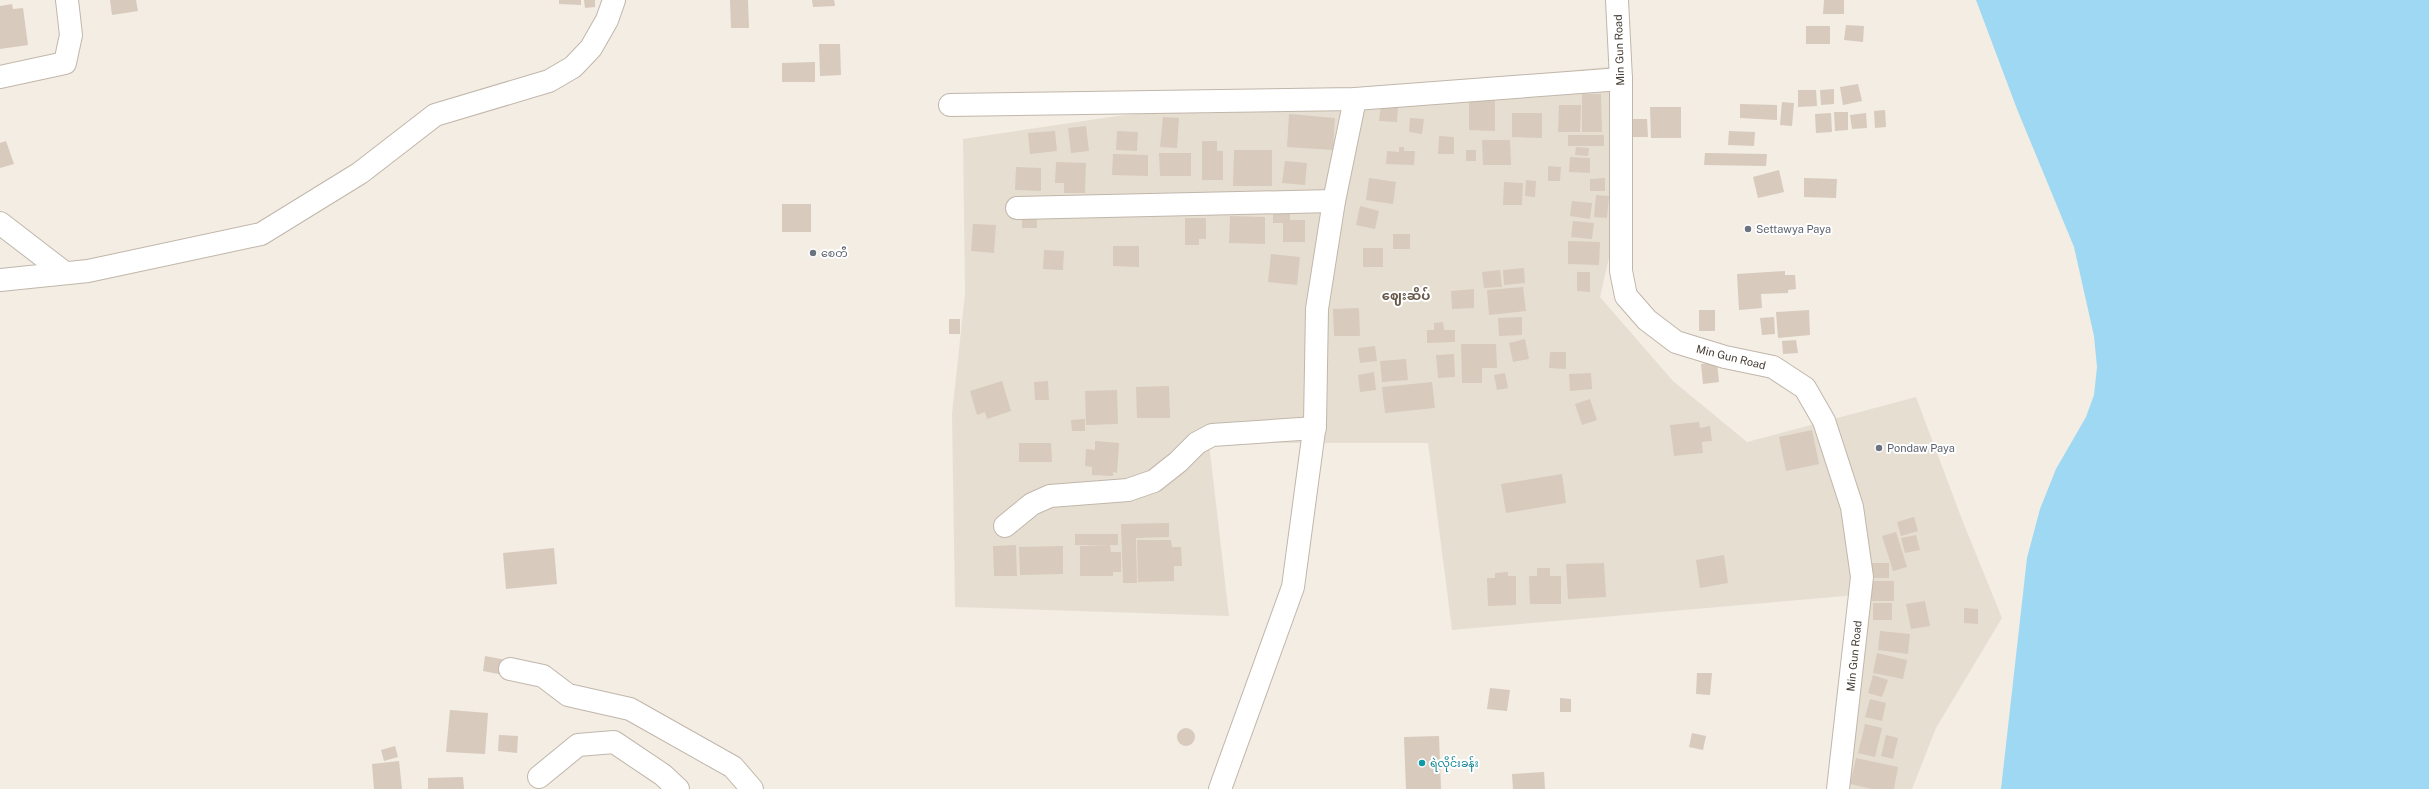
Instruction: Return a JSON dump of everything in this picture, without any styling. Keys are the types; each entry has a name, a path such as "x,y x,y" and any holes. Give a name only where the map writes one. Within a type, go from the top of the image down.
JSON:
{"street":[{"path":"0,77 65,63 71,35 67,0"},
{"path":"0,280 88,271 261,234 360,173 435,115 549,81 572,68 590,48 607,20 614,0"},
{"name":"Min Gun Road","path":"1617,0 1621,79 1621,271 1626,296 1647,320 1676,342 1725,357 1773,367 1805,388 1824,421 1852,507 1862,577 1838,789"},
{"path":"950,105 1355,99 1621,79"},
{"path":"1220,789 1294,587 1315,428 1317,309 1334,200 1355,99"},
{"path":"1017,208 1334,200"},
{"path":"0,223 65,273"},
{"path":"1005,526 1032,504 1050,496 1128,490 1154,481 1178,462 1197,443 1212,435 1315,428"},
{"path":"510,670 543,676 568,695 630,709 733,767 752,789"},
{"path":"539,777 578,745 614,742 663,775 678,789"}],"shaded area":[{"name":"ဈေးဆိပ်","path":"1617,66 1613,240 1600,297 1673,381 1747,442 1916,397 1963,522 2002,618 1936,728 1912,789 1843,789 1869,594 1452,630 1428,443 1209,443 1229,616 955,607 952,414 965,294 963,139 1117,116"}],"water":[{"path":"1976,0 2429,0 2429,789 2001,789 2027,558 2040,509 2056,469 2086,417 2094,395 2097,367 2094,336 2074,247 2017,109"}],"building":[{"path":"110,0 136,0 138,11 112,15"},
{"path":"559,0 581,0 581,5 559,4"},
{"path":"584,0 595,0 595,7 585,8"},
{"path":"730,0 748,0 749,28 731,28"},
{"path":"812,0 834,0 835,6 813,7"},
{"path":"1824,0 1844,0 1844,14 1823,14"},
{"path":"12,4 13,9 23,8 28,45 0,49 0,6"},
{"path":"1846,25 1864,26 1863,42 1844,40"},
{"path":"1806,26 1830,26 1830,44 1806,44"},
{"path":"819,44 840,44 841,75 820,76"},
{"path":"815,62 815,82 782,82 782,63"},
{"path":"1858,84 1862,101 1843,105 1840,87"},
{"path":"1834,89 1834,104 1821,105 1820,90"},
{"path":"1798,90 1816,90 1817,106 1798,107"},
{"path":"1582,94 1601,94 1602,132 1582,132"},
{"path":"1469,98 1495,99 1495,131 1469,130"},
{"path":"1782,102 1794,103 1792,126 1780,125"},
{"path":"1740,104 1777,105 1777,120 1740,118"},
{"path":"1381,105 1398,106 1397,122 1379,121"},
{"path":"1559,105 1581,105 1580,132 1558,132"},
{"path":"1650,107 1681,107 1681,138 1651,138"},
{"path":"1885,110 1886,127 1875,128 1874,111"},
{"path":"1834,112 1848,112 1848,130 1835,131"},
{"path":"1512,113 1542,113 1542,138 1512,137"},
{"path":"1831,113 1832,132 1816,133 1815,114"},
{"path":"1866,113 1867,128 1852,129 1850,115"},
{"path":"1289,114 1335,118 1333,150 1287,147"},
{"path":"1163,117 1179,118 1177,148 1160,147"},
{"path":"1410,118 1424,119 1422,134 1409,132"},
{"path":"1633,119 1647,119 1648,137 1633,137"},
{"path":"1086,126 1089,151 1071,153 1068,128"},
{"path":"1055,131 1057,151 1030,154 1028,133"},
{"path":"1117,131 1138,132 1137,151 1116,150"},
{"path":"1729,131 1755,132 1754,146 1728,145"},
{"path":"1568,135 1604,135 1604,146 1568,146"},
{"path":"1439,136 1454,137 1454,154 1438,154"},
{"path":"1482,140 1510,140 1511,165 1483,165"},
{"path":"6,141 14,164 0,168 0,143"},
{"path":"1202,141 1217,141 1217,151 1223,151 1223,180 1202,180"},
{"path":"1399,147 1404,147 1404,151 1415,151 1414,165 1386,164 1387,151 1399,152"},
{"path":"1576,147 1589,148 1588,156 1575,155"},
{"path":"1234,150 1272,150 1272,186 1233,186"},
{"path":"1466,150 1476,150 1476,161 1466,161"},
{"path":"1159,153 1191,153 1191,176 1160,176"},
{"path":"1705,153 1767,154 1766,166 1704,165"},
{"path":"1113,154 1148,155 1148,176 1112,175"},
{"path":"1570,157 1590,158 1590,173 1569,172"},
{"path":"1285,161 1307,163 1305,185 1282,183"},
{"path":"1056,162 1086,163 1085,193 1064,193 1064,183 1055,183"},
{"path":"1548,166 1561,167 1560,181 1548,181"},
{"path":"1016,167 1041,168 1041,191 1015,190"},
{"path":"1779,170 1784,192 1758,198 1753,177"},
{"path":"1369,178 1396,182 1393,204 1366,200"},
{"path":"1605,178 1605,191 1590,191 1590,179"},
{"path":"1804,178 1837,179 1836,198 1804,197"},
{"path":"1526,180 1536,181 1535,197 1525,196"},
{"path":"1504,182 1523,183 1522,205 1503,205"},
{"path":"1596,195 1609,196 1607,218 1594,217"},
{"path":"1572,201 1592,203 1590,219 1570,216"},
{"path":"782,204 811,204 811,232 782,232"},
{"path":"1360,206 1379,211 1375,229 1356,225"},
{"path":"1273,210 1290,210 1290,220 1305,220 1305,242 1283,242 1283,223 1273,223"},
{"path":"1022,216 1037,217 1037,228 1022,228"},
{"path":"1230,216 1265,217 1265,244 1229,243"},
{"path":"1185,218 1206,218 1206,239 1199,239 1199,245 1185,245"},
{"path":"1573,221 1594,223 1592,239 1571,237"},
{"path":"973,224 996,225 994,253 971,251"},
{"path":"1393,234 1410,234 1410,249 1393,249"},
{"path":"1568,241 1600,242 1599,265 1568,264"},
{"path":"1113,246 1139,246 1139,267 1113,266"},
{"path":"1363,248 1383,248 1383,267 1363,267"},
{"path":"1044,250 1064,251 1063,270 1043,269"},
{"path":"1271,254 1300,257 1297,285 1268,282"},
{"path":"1524,268 1525,283 1504,285 1503,270"},
{"path":"1500,270 1502,287 1484,288 1482,272"},
{"path":"1785,271 1785,275 1795,275 1796,289 1788,290 1788,293 1761,294 1762,308 1739,310 1737,274"},
{"path":"1577,272 1590,272 1590,292 1577,291"},
{"path":"1523,287 1526,311 1489,315 1487,290"},
{"path":"1474,289 1474,308 1452,309 1451,291"},
{"path":"1359,308 1360,336 1334,336 1333,309"},
{"path":"1699,310 1715,310 1715,331 1699,331"},
{"path":"1809,310 1810,335 1778,338 1776,312"},
{"path":"1522,317 1522,335 1499,336 1498,318"},
{"path":"1774,317 1775,334 1762,335 1760,318"},
{"path":"949,319 960,319 960,334 949,334"},
{"path":"1443,322 1444,330 1455,330 1455,342 1427,343 1427,330 1434,330 1434,323"},
{"path":"1525,339 1529,359 1513,362 1509,343"},
{"path":"1796,340 1798,353 1783,354 1782,341"},
{"path":"1461,344 1496,344 1497,368 1482,368 1482,383 1462,383"},
{"path":"1375,346 1377,361 1360,363 1358,348"},
{"path":"1550,352 1566,352 1566,369 1549,368"},
{"path":"1454,354 1455,377 1438,378 1436,355"},
{"path":"1406,359 1408,380 1382,382 1380,361"},
{"path":"1717,362 1719,382 1703,384 1701,364"},
{"path":"1374,372 1376,390 1360,392 1358,375"},
{"path":"1505,373 1508,388 1497,390 1494,375"},
{"path":"1591,373 1592,389 1570,391 1569,374"},
{"path":"1002,381 1011,411 987,419 985,412 977,415 970,391"},
{"path":"1048,381 1049,400 1035,400 1034,382"},
{"path":"1432,382 1435,408 1385,413 1382,387"},
{"path":"1169,386 1170,418 1137,418 1136,387"},
{"path":"1117,390 1118,424 1086,425 1085,391"},
{"path":"1590,399 1597,420 1582,425 1575,404"},
{"path":"1085,419 1085,431 1072,431 1071,420"},
{"path":"1699,422 1700,428 1710,426 1712,441 1702,442 1703,453 1674,456 1670,425"},
{"path":"1812,430 1819,464 1786,471 1779,437"},
{"path":"1095,441 1119,443 1117,473 1113,472 1113,476 1092,475 1092,467 1085,466 1086,449 1095,450"},
{"path":"1019,443 1051,443 1052,462 1019,462"},
{"path":"1562,474 1566,503 1506,513 1501,484"},
{"path":"1914,517 1918,531 1901,536 1897,522"},
{"path":"1169,523 1169,537 1136,538 1137,583 1123,583 1121,524"},
{"path":"1896,532 1907,567 1893,571 1882,536"},
{"path":"1075,534 1118,534 1118,545 1075,545"},
{"path":"1916,535 1920,550 1905,553 1901,538"},
{"path":"1137,540 1171,540 1172,547 1181,547 1182,566 1174,566 1174,581 1138,582"},
{"path":"1016,545 1017,576 994,576 993,546"},
{"path":"1110,545 1111,552 1121,552 1121,572 1113,572 1113,576 1080,576 1080,546"},
{"path":"1063,546 1063,574 1020,575 1019,547"},
{"path":"554,548 557,584 506,589 503,553"},
{"path":"1724,555 1728,583 1700,588 1696,560"},
{"path":"1604,563 1606,597 1568,599 1566,564"},
{"path":"1870,563 1889,563 1889,578 1871,578"},
{"path":"1537,568 1550,568 1550,576 1561,576 1561,604 1530,604 1529,576 1537,576"},
{"path":"1508,572 1508,576 1516,576 1516,605 1488,606 1487,578 1495,578 1495,573"},
{"path":"1872,581 1894,581 1894,601 1871,601"},
{"path":"1925,601 1930,626 1911,629 1906,604"},
{"path":"1873,603 1892,603 1892,620 1873,620"},
{"path":"1964,608 1978,609 1978,624 1964,623"},
{"path":"1880,631 1910,634 1908,654 1878,650"},
{"path":"1877,653 1907,660 1903,679 1873,673"},
{"path":"485,656 506,660 503,675 483,671"},
{"path":"1697,673 1712,673 1710,695 1696,694"},
{"path":"1873,675 1888,680 1882,697 1868,693"},
{"path":"1490,688 1510,690 1507,711 1487,709"},
{"path":"1560,698 1571,699 1571,712 1560,712"},
{"path":"1870,699 1886,703 1882,721 1865,717"},
{"path":"450,710 488,713 485,754 446,752"},
{"path":"1865,724 1882,728 1875,757 1858,753"},
{"path":"1186,728 1192,731 1195,737 1192,743 1186,746 1180,743 1177,737 1180,731"},
{"path":"1692,733 1706,736 1703,750 1689,747"},
{"path":"499,735 518,736 517,753 498,751"},
{"path":"1886,735 1898,738 1893,759 1881,756"},
{"name":"ရဲလိုင်းခန်း","path":"1439,736 1441,789 1406,789 1404,737"},
{"path":"395,746 398,757 384,761 381,750"},
{"path":"1856,758 1898,767 1894,789 1872,789 1850,784"},
{"path":"399,761 402,789 374,789 372,764"},
{"path":"1544,772 1545,789 1513,789 1512,774"},
{"path":"463,777 464,789 428,789 428,778"}],"place":[{"name":"Settawya Paya","path":"1748,229"},
{"name":"စေတီ","path":"813,253"},
{"name":"Pondaw Paya","path":"1879,448"},
{"name":"ရဲလိုင်းခန်း","path":"1422,763"}],"district":[{"name":"ဈေးဆိပ်","path":"1406,295"}]}
